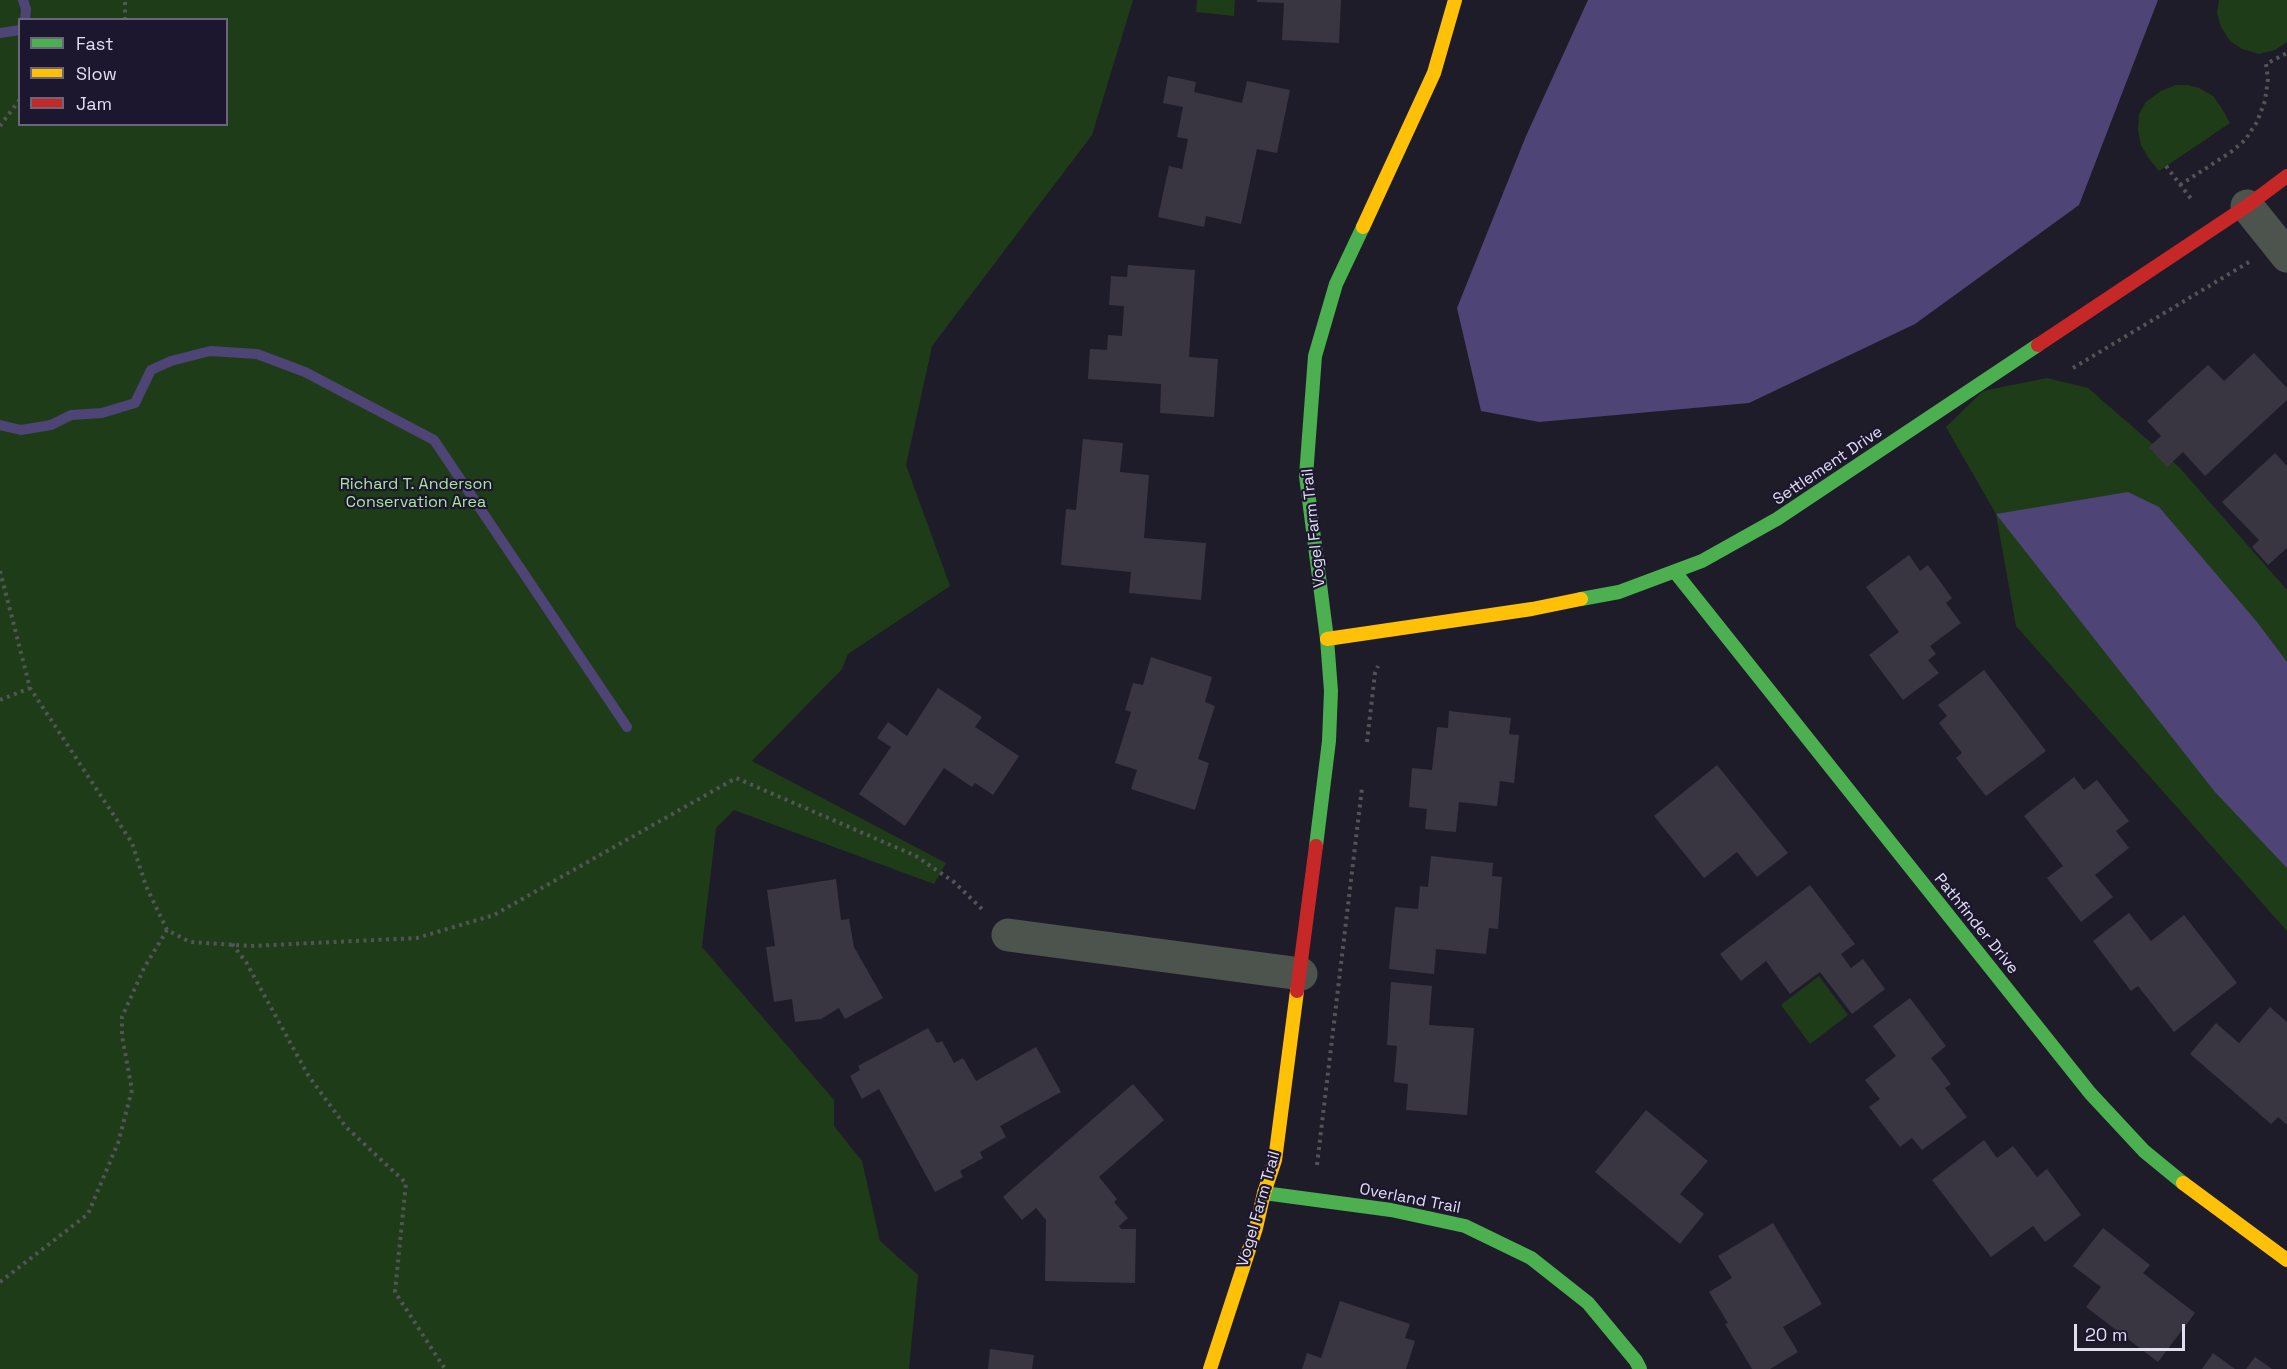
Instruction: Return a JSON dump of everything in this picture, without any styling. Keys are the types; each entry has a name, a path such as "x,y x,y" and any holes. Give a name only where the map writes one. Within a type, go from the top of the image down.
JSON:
{"street":[{"name":"Vogel Farm Trail","path":"1210,1369 1275,1160 1301,974 1329,741 1331,690 1327,639 1306,476 1315,356 1336,284 1434,73 1455,0"},
{"name":"Settlement Drive","path":"1327,639 1532,609 1619,592 1702,561 1777,519 2247,206 2287,176"},
{"path":"2247,206 2281,249"},
{"name":"Pathfinder Drive","path":"1675,572 2090,1093 2144,1151 2205,1201 2287,1260"},
{"path":"1008,935 1301,974"},
{"name":"Overland Trail","path":"1264,1193 1391,1210 1465,1226 1530,1258 1588,1303 1636,1361 1640,1369"}],"path":[{"path":"125,0 125,18"},
{"path":"2180,185 2231,153 2245,140 2257,122 2265,101 2268,79 2266,64 2287,53"},
{"path":"0,126 18,102"},
{"path":"2065,373 2249,261 2281,249"},
{"path":"0,571 30,688 132,843 146,886 167,930 190,942 251,946 417,938 494,915 736,778 916,856 954,882 1008,935"},
{"path":"1367,744 1375,673 1380,661"},
{"path":"0,700 30,688"},
{"path":"1313,1200 1363,778"},
{"path":"0,1282 88,1214 118,1143 132,1090 122,1036 122,1017 144,968 167,930"},
{"path":"232,944 246,962 308,1075 346,1127 406,1183 395,1292 445,1369"}],"green space":[{"name":"Richard T. Anderson Conservation Area","path":"0,0 1133,0 1092,135 932,346 906,465 950,586 848,654 842,669 752,761 946,863 934,884 734,810 716,828 702,947 834,1100 834,1126 862,1161 880,1241 918,1275 909,1369 0,1369"},
{"path":"1197,0 1235,0 1234,16 1196,12"},
{"path":"2219,0 2287,0 2287,42 2275,50 2259,54 2242,49 2230,41 2221,27 2217,13"},
{"path":"2176,85 2199,88 2213,96 2230,123 2159,171 2141,145 2138,130 2139,114 2146,102 2161,91"},
{"path":"2047,378 2088,388 2179,467 2287,590 2287,931 2016,626 1996,514 1946,427 1983,391"},
{"path":"1819,976 1848,1015 1810,1044 1781,1005"}],"shaded area":[{"path":"1588,0 2158,0 2079,205 1915,324 1749,403 1539,422 1481,411 1457,308 1526,136"},
{"path":"2128,492 2159,507 2257,622 2287,662 2287,868 2215,792 1996,514"}],"building":[{"path":"1257,0 1341,0 1339,43 1282,40 1284,3 1257,2"},
{"path":"1168,76 1196,82 1194,92 1242,103 1247,81 1290,90 1277,153 1257,149 1241,224 1206,216 1204,227 1158,217 1169,166 1182,169 1188,139 1177,137 1183,107 1163,103"},
{"path":"1128,265 1195,270 1189,357 1218,359 1214,417 1160,413 1161,384 1088,379 1090,349 1107,350 1108,335 1122,336 1124,306 1109,305 1111,276 1127,277"},
{"path":"2254,353 2287,388 2287,400 2205,476 2183,452 2167,467 2149,447 2161,436 2147,421 2208,365 2224,381"},
{"path":"1083,439 1123,443 1120,472 1149,475 1144,538 1206,543 1201,600 1129,593 1131,572 1061,565 1066,509 1076,510"},
{"path":"2275,453 2287,466 2287,548 2268,565 2252,547 2259,540 2222,502"},
{"path":"1909,555 1920,571 1928,565 1952,598 1946,603 1961,623 1930,646 1936,654 1928,660 1939,673 1903,700 1869,655 1899,632 1866,587"},
{"path":"1151,657 1212,677 1205,702 1215,706 1198,759 1209,763 1195,810 1131,789 1137,770 1115,763 1131,712 1125,710 1133,683 1143,685"},
{"path":"1984,670 2046,751 1986,796 1956,758 1962,753 1939,723 1947,716 1938,705"},
{"path":"938,688 982,717 975,727 1019,756 993,795 975,783 972,787 944,768 905,826 859,794 891,747 877,738 888,722 907,736"},
{"path":"1449,711 1511,718 1509,734 1519,735 1514,783 1500,781 1497,806 1459,802 1456,832 1425,829 1427,809 1409,807 1412,768 1432,770 1437,727 1448,728"},
{"path":"1717,765 1788,853 1757,877 1737,852 1704,878 1654,816"},
{"path":"2074,777 2084,790 2097,780 2129,821 2116,831 2129,848 2095,875 2113,897 2081,922 2047,878 2063,866 2024,816"},
{"path":"1431,856 1493,863 1492,876 1502,877 1498,929 1489,928 1486,954 1436,949 1434,974 1389,969 1395,907 1418,909 1420,886 1428,887"},
{"path":"836,879 841,920 849,919 854,947 883,998 845,1019 839,1008 821,1019 795,1022 792,999 774,1002 766,947 775,946 767,890"},
{"path":"1810,885 1855,944 1841,954 1851,968 1863,959 1885,989 1852,1014 1820,972 1790,994 1766,961 1741,981 1720,954"},
{"path":"2129,913 2151,941 2184,915 2237,983 2174,1032 2138,986 2131,991 2093,941"},
{"path":"1391,982 1432,986 1429,1025 1474,1028 1467,1115 1406,1110 1408,1084 1394,1082 1397,1046 1387,1045"},
{"path":"1910,998 1946,1046 1931,1058 1951,1084 1945,1088 1967,1117 1922,1150 1912,1138 1900,1147 1869,1107 1880,1099 1865,1080 1896,1056 1873,1026"},
{"path":"2270,1007 2287,1022 2287,1125 2278,1117 2271,1124 2190,1054 2216,1023 2239,1043"},
{"path":"928,1028 937,1043 942,1041 954,1063 963,1058 976,1081 1036,1047 1061,1092 1000,1126 1006,1137 980,1152 983,1158 960,1171 963,1177 935,1192 879,1089 862,1099 850,1076 860,1070 858,1066"},
{"path":"1133,1084 1164,1120 1099,1177 1117,1199 1114,1202 1128,1218 1119,1226 1121,1229 1136,1229 1135,1283 1045,1281 1046,1220 1036,1208 1022,1220 1003,1197"},
{"path":"1646,1110 1708,1161 1680,1194 1704,1214 1680,1244 1595,1172"},
{"path":"1984,1140 1997,1158 2013,1146 2037,1177 2047,1169 2081,1215 2045,1242 2033,1226 1991,1257 1932,1180"},
{"path":"1773,1223 1822,1304 1783,1327 1798,1352 1770,1369 1752,1369 1709,1292 1732,1278 1718,1256"},
{"path":"2103,1228 2150,1265 2143,1273 2195,1313 2158,1362 2086,1307 2101,1287 2073,1266"},
{"path":"1340,1301 1410,1324 1405,1338 1415,1341 1406,1369 1302,1369 1307,1353 1321,1358"},
{"path":"990,1349 1034,1355 1032,1369 988,1369"},
{"path":"2213,1353 2235,1369 2202,1369"},
{"path":"2255,1357 2272,1369 2246,1369"}],"waterway":[{"path":"23,0 26,9 25,18"},
{"path":"0,33 18,30"},
{"path":"0,425 21,430 51,425 71,415 102,413 135,403 151,370 171,361 210,351 257,354 305,372 434,440 627,727"}],"traffic: fast":[{"path":"1316,846 1329,741 1331,691 1327,639 1306,476 1315,356 1336,284 1363,227"},
{"path":"1581,599 1619,592 1702,561 1777,519 2038,345"},
{"path":"1675,572 2090,1093 2144,1151 2183,1183"},
{"path":"1264,1193 1391,1210 1465,1226 1531,1258 1588,1303 1636,1361 1640,1369"}],"traffic: slow":[{"path":"1363,227 1434,73 1455,0"},
{"path":"1327,639 1532,609 1581,599"},
{"path":"1210,1369 1256,1228 1275,1160 1297,991"},
{"path":"2183,1183 2287,1260"}],"traffic: jam":[{"path":"2038,345 2247,206 2287,176"},
{"path":"1297,991 1316,846"}]}
